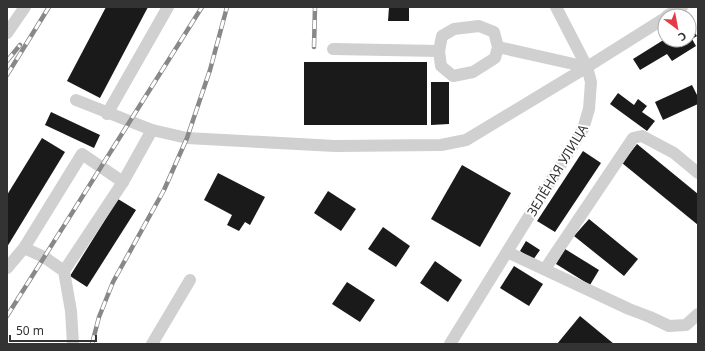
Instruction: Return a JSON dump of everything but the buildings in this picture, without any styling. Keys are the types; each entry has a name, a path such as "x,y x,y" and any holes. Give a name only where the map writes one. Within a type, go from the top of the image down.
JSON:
{"street":[{"path":"7,33 25,7"},
{"path":"108,114 168,7"},
{"name":"ЗЕЛЁНАЯ УЛИЦА","path":"450,344 584,129 589,109 591,82 587,67 556,7"},
{"path":"76,100 108,114 152,130 194,139 335,146 441,145 466,140 657,23"},
{"path":"479,26 494,32 498,47 495,58 473,72 453,76 441,66 439,51 442,36 454,29 479,26"},
{"path":"498,47 587,67"},
{"path":"333,50 439,51"},
{"path":"73,344 71,312 64,271 123,182 152,130"},
{"path":"545,269 616,161 633,138 642,136 674,153 698,173"},
{"path":"7,268 24,248 82,154 123,182"},
{"path":"24,248 44,257 64,271"},
{"path":"507,252 629,310 650,317 669,326 686,325 698,314"},
{"path":"156,343 190,280"}],"railway":[{"path":"7,75 49,7"},
{"path":"7,316 202,7"},
{"path":"92,344 99,317 113,282 164,190 187,138 210,70 227,7"},
{"path":"314,47 315,7"},
{"path":"7,61 20,45"}]}
